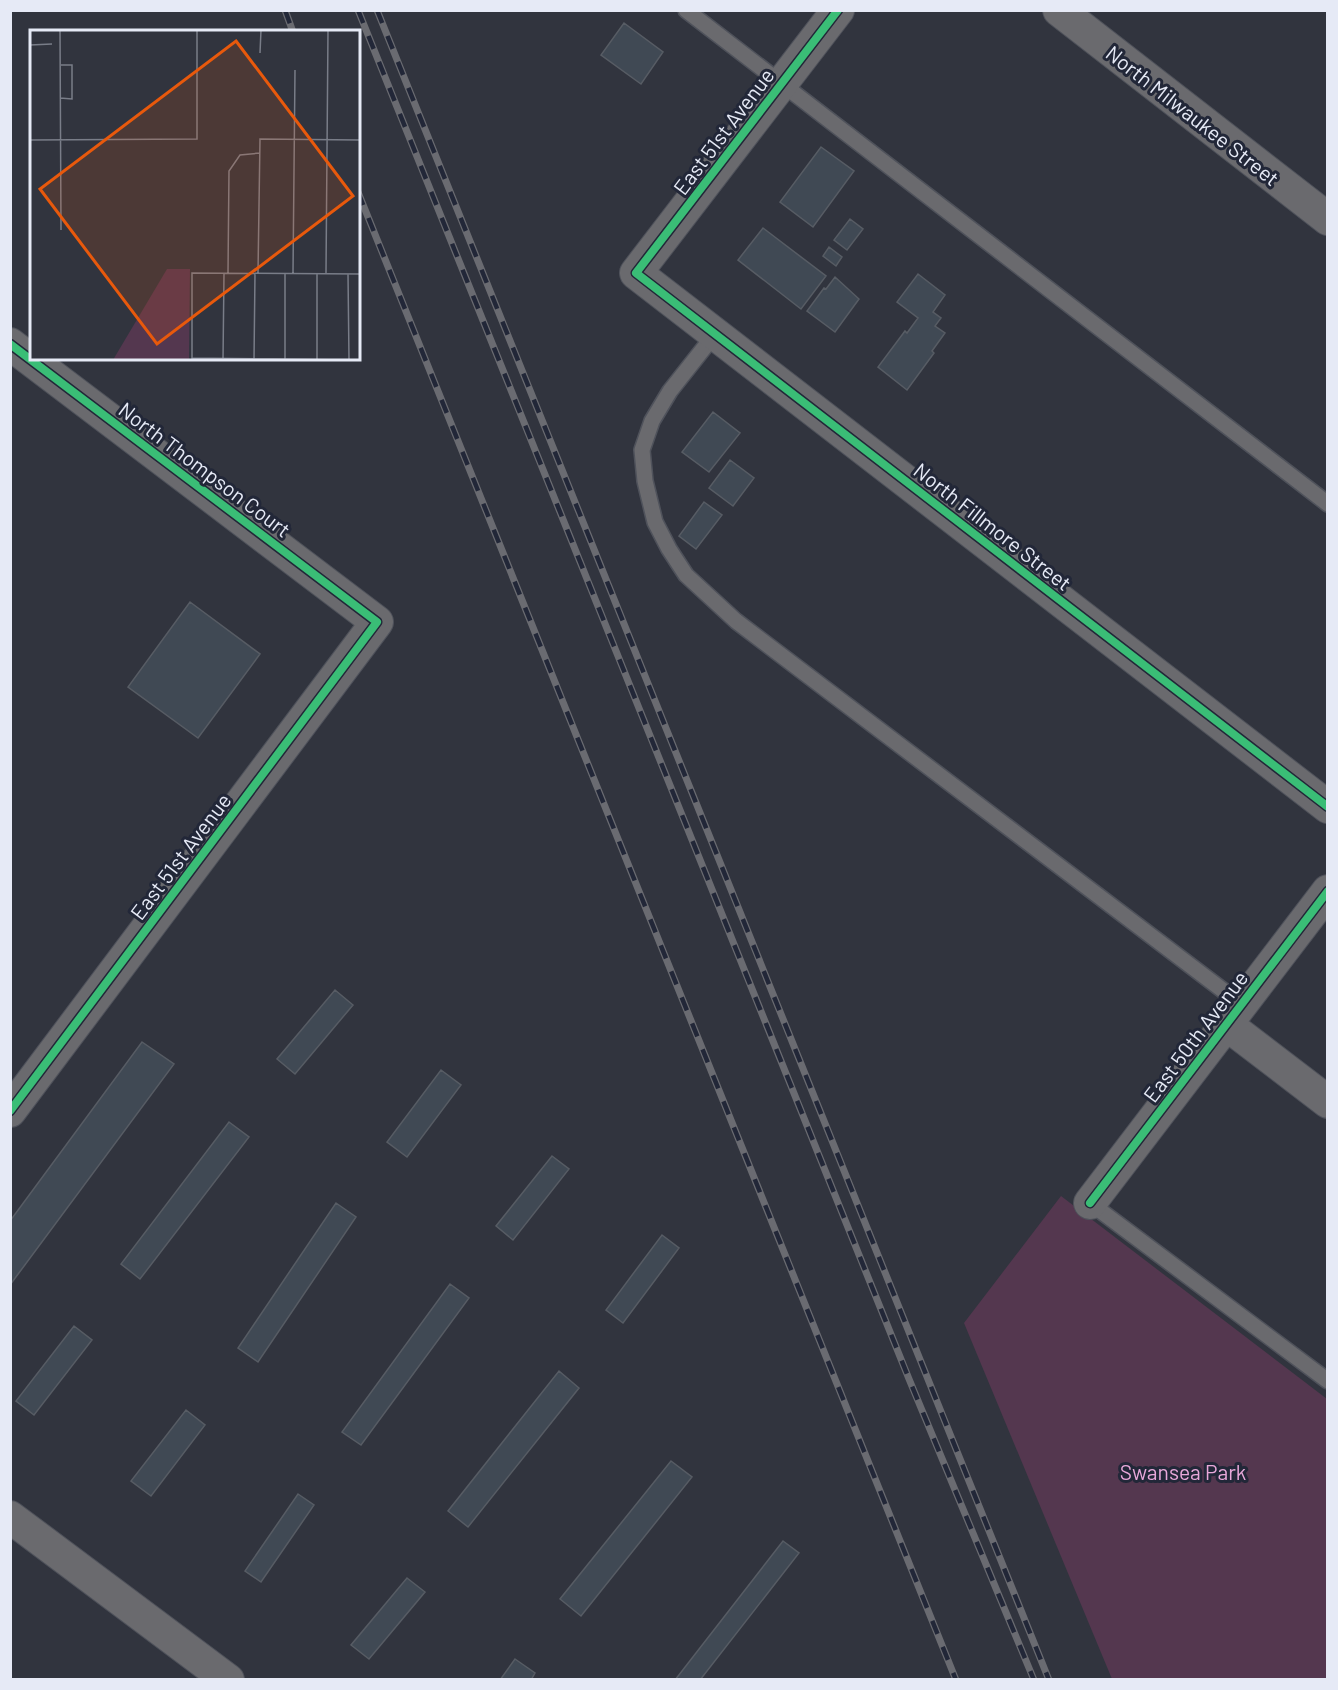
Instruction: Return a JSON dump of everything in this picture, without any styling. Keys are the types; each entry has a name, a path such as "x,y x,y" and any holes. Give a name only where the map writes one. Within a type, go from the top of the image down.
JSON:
{"street":[{"name":"East 51st Avenue","path":"636,273 838,10"},
{"name":"North Milwaukee Street","path":"1059,10 1328,219"},
{"name":"North Fillmore Street","path":"636,273 1328,807"},
{"name":"North Thompson Court","path":"10,344 30,359"},
{"name":"North Thompson Court","path":"31,360 377,622"},
{"name":"East 51st Avenue","path":"10,1111 377,622"},
{"name":"East 50th Avenue","path":"1090,1203 1328,891"},
{"path":"1234,1014 1328,1102"},
{"path":"10,1517 228,1680"}],"lane":[{"path":"686,10 1328,504"},
{"path":"715,334 670,391 652,421 642,450 645,481 655,522 669,549 686,574 705,594 753,634 1234,1014"},
{"path":"1090,1203 1328,1381"}],"green space":[{"name":"Swansea Park","path":"1061,1196 1327,1399 1327,1679 1112,1679 964,1323"}],"building":[{"path":"624,23 663,52 641,84 601,55"},
{"path":"821,147 854,171 813,227 780,202"},
{"path":"850,219 863,229 847,250 834,240"},
{"path":"763,228 826,276 801,309 738,260"},
{"path":"829,247 842,257 836,266 823,256"},
{"path":"918,274 945,295 933,312 941,318 935,326 945,333 932,351 934,353 907,390 878,367 905,331 907,333 918,318 897,302"},
{"path":"835,277 859,299 835,332 807,311"},
{"path":"713,412 740,433 709,472 682,452"},
{"path":"730,460 754,478 733,506 709,488"},
{"path":"704,502 722,515 696,549 679,536"},
{"path":"190,602 260,654 198,738 128,687"},
{"path":"335,990 353,1005 295,1074 277,1059"},
{"path":"142,1042 174,1064 10,1285 10,1221"},
{"path":"441,1070 461,1085 407,1157 387,1142"},
{"path":"229,1122 249,1137 140,1279 121,1264"},
{"path":"552,1156 569,1169 513,1240 496,1226"},
{"path":"336,1203 356,1217 258,1362 238,1348"},
{"path":"662,1235 679,1248 623,1323 606,1310"},
{"path":"450,1284 469,1298 361,1445 342,1432"},
{"path":"74,1326 92,1340 34,1415 16,1401"},
{"path":"559,1371 579,1388 468,1527 448,1511"},
{"path":"186,1410 205,1425 151,1496 131,1481"},
{"path":"671,1461 692,1477 581,1616 560,1599"},
{"path":"298,1494 314,1505 261,1582 245,1571"},
{"path":"783,1541 799,1553 700,1680 675,1680"},
{"path":"407,1578 425,1592 369,1659 351,1645"},
{"path":"515,1659 535,1673 531,1680 500,1680"}],"railway":[{"path":"285,10 292,30"},
{"path":"358,10 909,1379 1034,1680"},
{"path":"377,10 1049,1680"},
{"path":"360,197 956,1680"}],"cycle path":[{"path":"838,10 636,273 1328,807"},
{"path":"10,344 30,359"},
{"path":"10,1111 377,622 31,360"},
{"path":"1090,1203 1328,891"}]}
